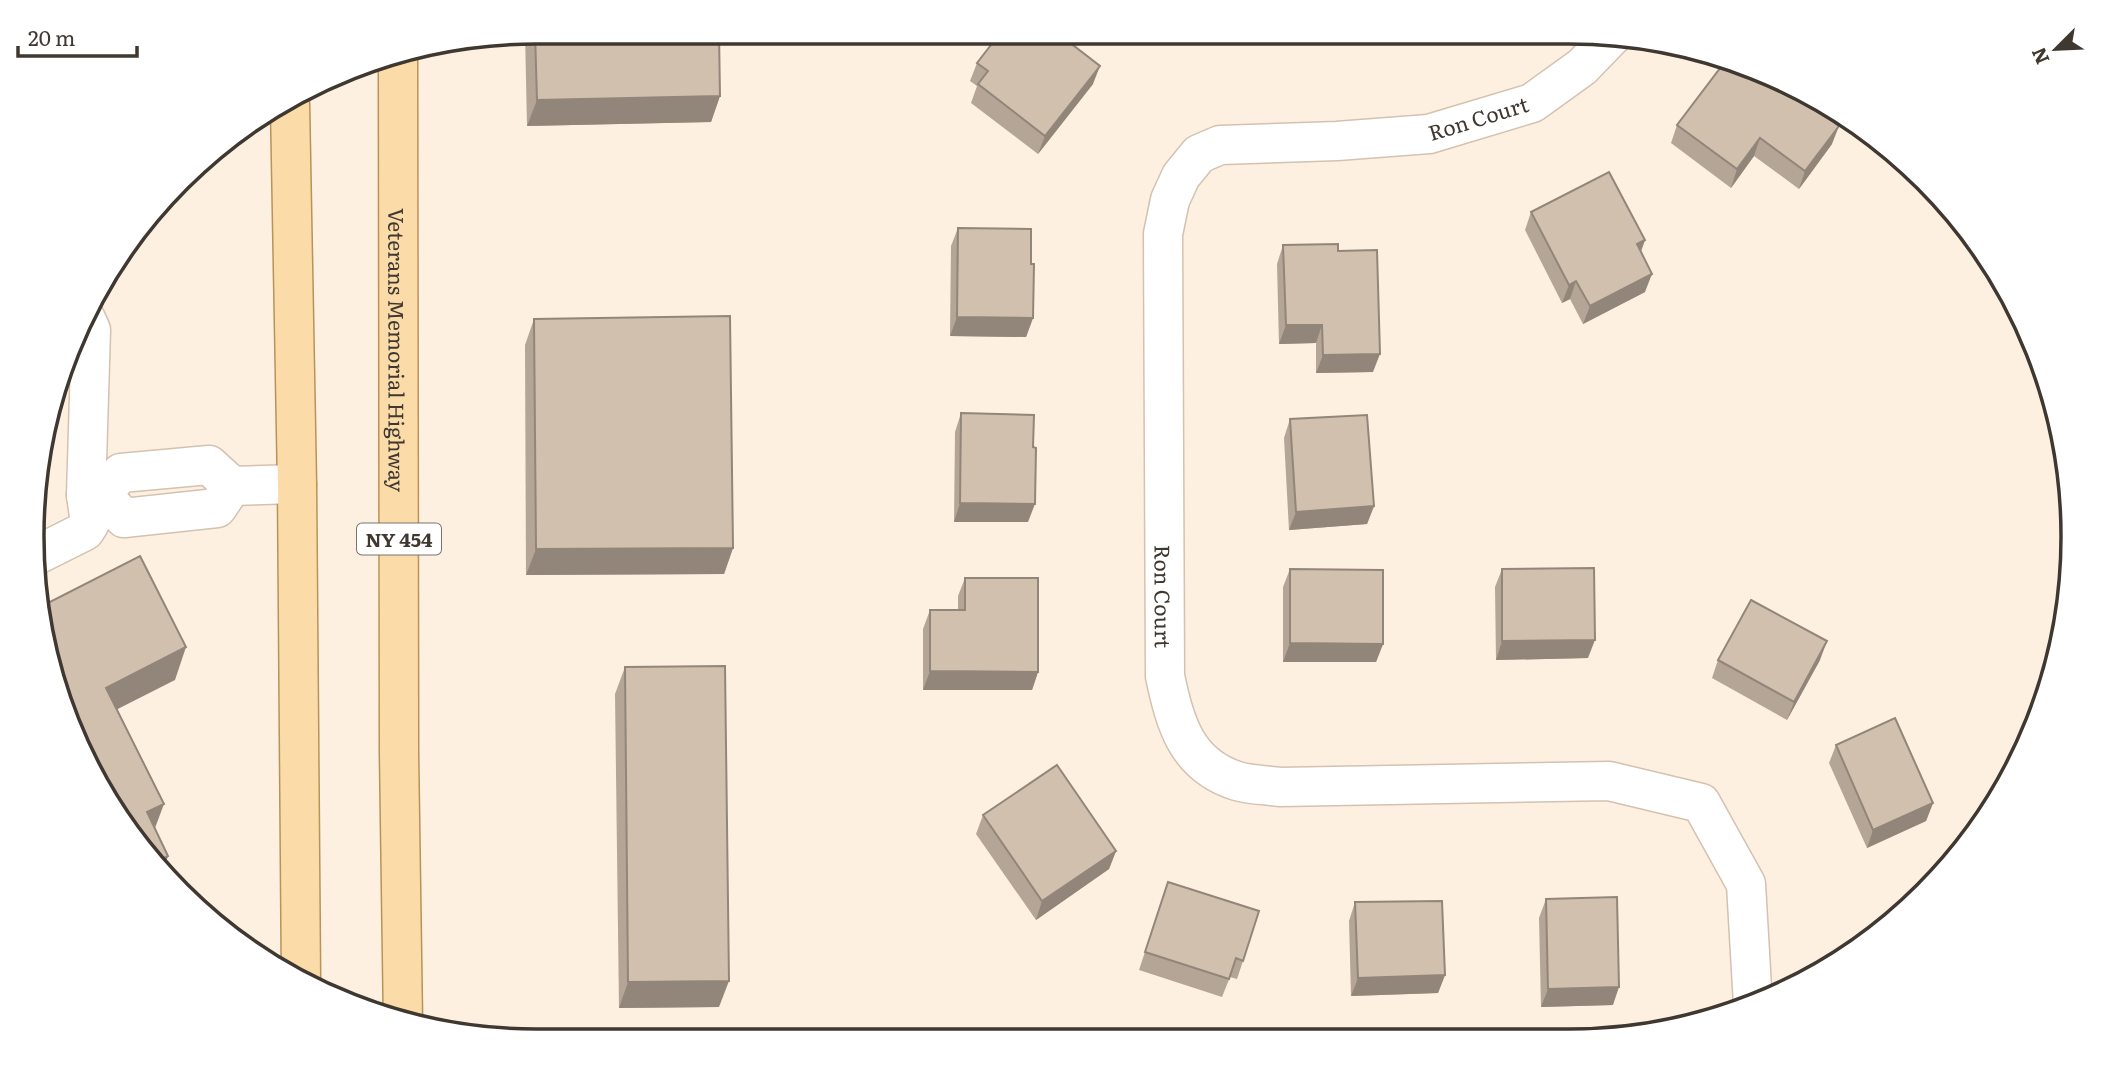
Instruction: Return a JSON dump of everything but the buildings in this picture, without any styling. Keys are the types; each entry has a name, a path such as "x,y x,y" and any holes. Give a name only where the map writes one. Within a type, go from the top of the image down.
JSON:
{"main road":[{"name":"Veterans Memorial Highway","path":"398,64 399,752 403,1010"},
{"path":"290,110 297,484 301,969"}],"street":[{"name":"Ron Court","path":"1603,45 1582,67 1531,103 1429,134 1337,141 1220,145 1199,155 1181,176 1170,200 1163,234 1165,676 1173,717 1192,753 1213,772 1239,782 1293,787 1609,781 1701,803 1746,884 1752,994"},
{"path":"44,551 85,531 90,523 93,494 90,329"},
{"path":"93,494 124,519 216,508 233,486 297,484"}]}
